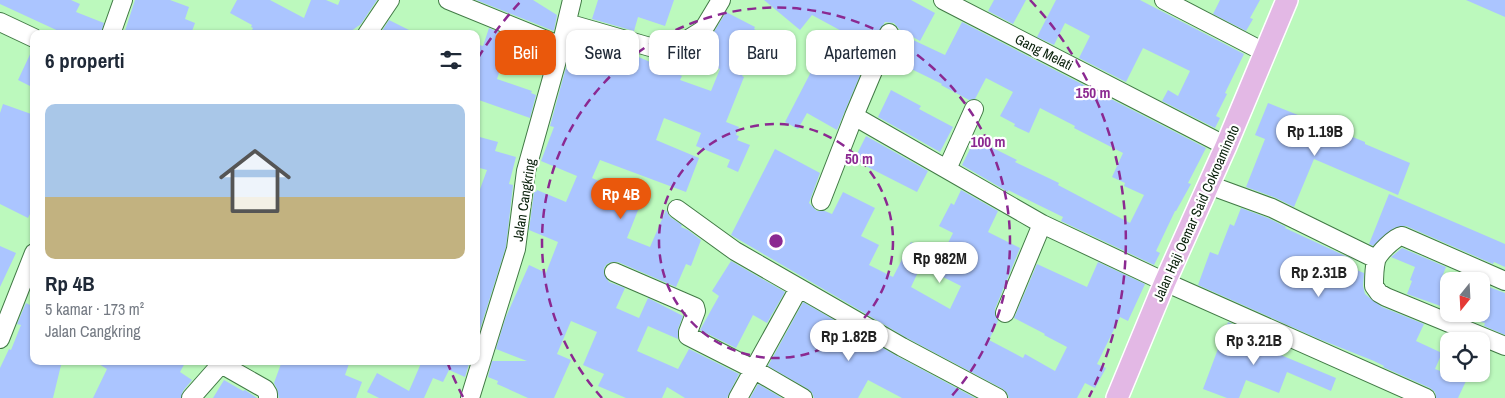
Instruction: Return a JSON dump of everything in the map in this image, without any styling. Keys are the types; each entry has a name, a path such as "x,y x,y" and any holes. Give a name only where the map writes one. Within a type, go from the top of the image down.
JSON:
{"main road":[{"name":"Jalan Haji Oemar Said Cokroaminoto","path":"1117,398 1287,0"}],"street":[{"path":"112,30 123,0"},
{"path":"369,30 390,0"},
{"path":"448,0 561,46"},
{"name":"Jalan Cangkring","path":"470,398 516,249 526,171 572,0"},
{"path":"567,23 650,47 682,43 703,30 721,0"},
{"name":"Gang Melati","path":"943,0 1226,146"},
{"path":"1164,0 1264,52"},
{"path":"0,22 30,36"},
{"path":"821,201 871,75"},
{"path":"947,169 974,109"},
{"path":"854,116 1042,224 1165,282 1426,398"},
{"path":"1209,185 1272,208 1376,259"},
{"path":"677,209 735,251 902,347 998,398"},
{"path":"1005,313 1042,224"},
{"path":"1505,281 1402,236 1393,240 1376,259 1374,286 1379,293 1505,346"},
{"path":"0,339 30,263"},
{"path":"614,272 695,308 696,311 688,336 753,369 803,398"},
{"path":"738,398 799,288"},
{"path":"191,398 220,365"},
{"path":"225,365 265,389 268,398"}],"building":[{"path":"0,0 71,0 80,4 76,12 104,23 102,30 56,30 0,4"},
{"path":"135,0 170,0 189,7 185,19 195,23 192,30 125,30"},
{"path":"237,0 270,0 304,18 311,0 326,0 338,5 340,0 377,0 361,24 353,30 252,30 252,25 230,13"},
{"path":"476,0 533,0 557,15 554,30"},
{"path":"598,0 674,0 665,26 638,17 634,30 630,30 592,19"},
{"path":"764,0 911,0 935,13 920,41 914,38 914,30 901,30 894,23 885,22 881,30 840,30 812,15 800,30"},
{"path":"994,0 1026,0 1013,24 988,11"},
{"path":"1056,0 1140,0 1244,54 1225,93 1227,94 1216,116 1220,118 1215,128 1162,101 1168,90 1178,96 1190,71 1143,48 1126,82 1079,58 1090,36 1065,23 1054,45 1037,37"},
{"path":"1220,0 1260,0 1250,18 1253,19 1246,31 1213,14"},
{"path":"1466,0 1505,0 1505,17"},
{"path":"726,12 755,27 756,30 729,30 729,75 743,75 744,77 726,122 739,127 736,135 739,136 737,140 750,145 738,172 727,167 730,160 696,146 701,133 664,118 656,140 699,158 686,192 600,160 592,178 642,200 627,238 650,247 666,210 670,217 682,225 681,227 701,240 691,266 686,264 676,287 618,262 607,264 604,268 604,274 609,282 625,288 616,308 639,318 648,298 683,316 678,329 678,339 648,326 637,351 678,369 689,349 739,374 727,398 685,398 667,387 662,398 626,398 598,386 604,374 583,365 597,332 571,321 557,354 571,360 554,398 528,398 497,384 498,381 488,377 492,361 527,361 496,349 505,319 529,265 546,273 558,242 529,230 534,192 537,190 566,202 577,176 541,161 554,127 550,126 566,69 566,75 639,75 639,57 649,61 649,75 680,75 682,76 680,80 711,91 720,69 719,30 715,30"},
{"path":"389,20 409,30 383,30"},
{"path":"962,22 1206,148 1188,183 1191,184 1175,211 1156,251 1160,253 1154,265 1061,221 1063,217 1008,190 1008,192 962,165 975,139 1017,160 1015,162 1059,183 1058,185 1130,223 1144,195 1124,186 1125,183 1112,177 1123,153 1074,128 1075,126 1040,108 1029,133 1014,126 1015,124 1000,116 1013,92 986,78 975,99 969,100 914,70 914,40 945,55"},
{"path":"489,28 495,30 495,75 498,75 497,79 532,91 531,93 536,95 530,118 480,100 480,45 483,46"},
{"path":"30,54 30,86 18,80"},
{"path":"809,75 860,75 837,130 807,113 798,129 785,122"},
{"path":"891,90 921,106 919,109 953,127 940,152 878,117"},
{"path":"1268,103 1365,142 1365,144 1410,163 1398,195 1314,159 1294,207 1246,187 1265,139 1255,135"},
{"path":"3,104 30,114 30,214 28,218 0,204 0,113"},
{"path":"866,136 928,171 917,192 854,160"},
{"path":"480,137 498,142 495,151 516,157 509,184 513,185 506,247 480,329 480,189 487,170 480,168"},
{"path":"775,149 820,173 809,203 817,211 825,211 832,214 843,192 875,208 861,236 879,245 869,265 893,277 911,242 941,257 953,233 939,226 951,203 954,205 961,190 998,211 988,232 1020,248 995,309 998,321 989,340 1023,358 1025,354 1055,371 1067,347 1014,318 1037,264 1087,287 1098,262 1145,284 1128,321 1120,317 1097,364 1106,368 1095,388 1085,383 1077,398 1009,398 1003,389 907,338 731,235","holes":["921,266 961,286 950,309 911,287"]},
{"path":"1389,194 1505,244 1505,267 1494,262 1493,264 1406,226 1394,228 1373,246 1369,244"},
{"path":"1241,208 1268,218 1285,228 1352,259 1349,267 1364,273 1363,286 1365,294 1382,307 1424,324 1416,341 1440,352 1440,358 1435,369 1440,371 1440,382 1466,382 1458,398 1436,398 1435,392 1430,388 1374,361 1319,339 1198,285 1210,252 1218,255 1230,224 1234,226"},
{"path":"0,246 16,253 0,287"},
{"path":"1402,248 1446,267 1444,272 1440,272 1440,306 1407,294 1415,267 1391,257"},
{"path":"731,261 785,292 767,323 753,315 736,348 700,330 719,296 712,291"},
{"path":"1490,287 1505,293 1505,335 1484,326 1485,323 1481,322 1490,322"},
{"path":"803,302 975,398 902,398 868,380 858,398 814,398 808,389 768,366"},
{"path":"26,303 30,305 30,365 61,365 53,398 0,398 0,368 9,349 11,350 21,325 17,324"},
{"path":"1228,322 1262,337 1259,344 1269,348 1269,350 1336,378 1331,391 1287,372 1279,393 1246,380 1239,398 1227,398 1203,389"},
{"path":"100,365 184,365 180,372 192,380 183,391 181,398 93,398 107,369"},
{"path":"281,365 349,365 345,375 362,382 356,398 279,398 274,383"},
{"path":"420,365 469,365 465,377 449,370 443,382 433,378 424,398 379,398 367,392 377,373 409,391"},
{"path":"224,380 243,391 245,390 257,398 213,398"},
{"path":"758,384 782,398 750,398"}]}
